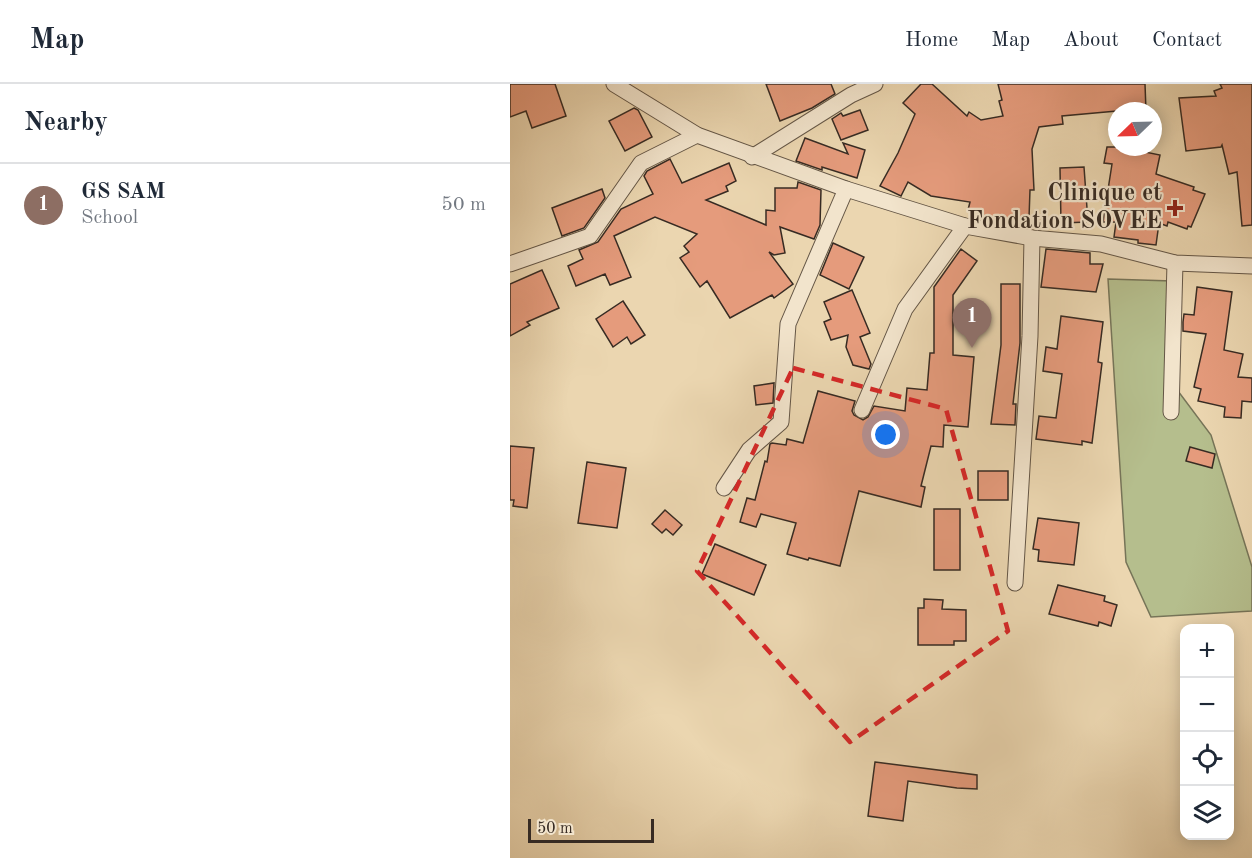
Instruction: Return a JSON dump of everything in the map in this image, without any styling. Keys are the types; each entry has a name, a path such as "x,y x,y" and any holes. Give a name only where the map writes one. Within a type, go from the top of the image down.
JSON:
{"street":[{"path":"614,84 698,135 752,157 965,226 1032,238 1101,244 1175,263 1252,266"},
{"path":"752,157 850,89 875,84"},
{"path":"510,264 590,236 641,163 698,135"},
{"path":"724,488 749,450 781,422 788,324 846,189"},
{"path":"862,410 905,309 965,226"},
{"path":"1015,583 1030,336 1032,238"},
{"path":"1171,412 1175,263"}],"highlighted area":[{"path":"793,368 946,409 1008,631 850,742 697,571"}],"green space":[{"path":"1108,279 1172,281 1175,387 1211,435 1252,567 1252,611 1151,617 1126,562"}],"building":[{"path":"510,84 555,84 566,116 532,128 526,111 510,117"},
{"path":"766,84 831,84 835,94 812,108 780,121"},
{"path":"921,84 932,84 967,116 969,112 981,120 1003,116 998,84 1145,84 1146,102 1108,102 1108,112 1062,116 1063,124 1039,127 1032,149 1034,190 1030,190 1029,218 1016,218 1014,223 984,218 983,214 968,210 970,202 931,196 908,182 901,196 880,186 915,114 903,103"},
{"path":"1220,84 1252,84 1252,225 1242,226 1237,172 1229,174 1222,145 1221,147 1186,151 1179,98 1216,96 1214,91 1222,88"},
{"path":"634,108 638,110 652,137 625,151 609,121"},
{"path":"860,110 868,130 841,140 832,119 841,113 843,116"},
{"path":"805,138 848,154 843,143 865,150 857,178 796,161"},
{"path":"1107,147 1108,156 1160,156 1156,174 1194,187 1193,190 1205,194 1191,227 1188,226 1187,229 1168,222 1167,226 1159,223 1156,245 1114,237 1116,222 1103,222 1112,164 1104,163"},
{"path":"670,159 682,183 729,163 736,181 726,186 728,191 706,200 766,225 766,210 775,211 775,188 797,188 798,182 821,190 820,225 814,239 780,227 785,253 774,255 769,252 793,284 774,298 772,295 730,318 707,281 700,287 680,258 689,252 684,246 697,234 655,217 614,236 631,277 610,285 605,274 576,286 568,266 583,259 579,250 598,242 621,209 653,194 644,176 647,171"},
{"path":"1084,167 1088,222 1061,223 1060,168"},
{"path":"602,189 605,198 584,228 562,236 552,208"},
{"path":"833,243 864,257 849,289 820,275"},
{"path":"961,249 977,261 953,295 953,355 974,357 968,427 944,425 943,447 931,446 921,486 925,487 921,507 859,491 840,566 787,554 796,523 761,514 756,527 740,522 747,498 755,500 770,444 786,445 787,439 803,443 818,391 855,401 852,411 854,415 863,420 868,417 874,406 905,411 907,388 927,390 930,353 934,353 934,287"},
{"path":"1046,249 1090,253 1090,264 1103,264 1096,292 1041,287"},
{"path":"542,270 559,308 527,322 530,325 510,336 510,284"},
{"path":"1001,284 1020,284 1020,343 1013,404 1016,404 1015,425 991,424 1001,345"},
{"path":"1197,287 1232,292 1224,350 1243,354 1238,377 1252,378 1252,402 1242,401 1241,418 1224,417 1225,407 1198,401 1201,389 1194,387 1206,334 1183,331 1184,314 1194,315"},
{"path":"852,290 870,333 860,337 871,364 869,369 853,365 846,347 848,335 831,340 824,322 831,319 824,302"},
{"path":"623,301 645,335 631,344 627,337 613,347 596,319"},
{"path":"1061,316 1103,322 1098,362 1102,363 1092,443 1082,441 1082,445 1036,439 1039,416 1056,418 1062,374 1043,371 1046,347 1057,349"},
{"path":"774,383 773,403 756,405 754,386"},
{"path":"510,446 534,448 527,508 513,506 514,500 510,500"},
{"path":"1190,447 1215,454 1212,468 1186,461"},
{"path":"587,462 626,468 617,528 578,523"},
{"path":"978,471 1008,471 1008,500 978,500"},
{"path":"934,509 960,509 960,570 934,570"},
{"path":"665,510 682,525 673,535 666,529 662,533 652,524"},
{"path":"1038,518 1079,523 1074,565 1038,561 1039,550 1033,549"},
{"path":"715,544 766,565 754,595 702,574"},
{"path":"1058,585 1105,596 1104,601 1117,605 1111,626 1099,622 1098,626 1049,614"},
{"path":"924,599 943,600 942,609 966,610 966,641 954,641 954,645 918,645 918,608 924,608"},
{"path":"875,762 977,775 977,789 908,781 903,821 868,816"}],"place":[{"name":"Clinique et Fondation SOVEE","path":"1175,208"},
{"name":"GS SAM","path":"972,348"}]}
